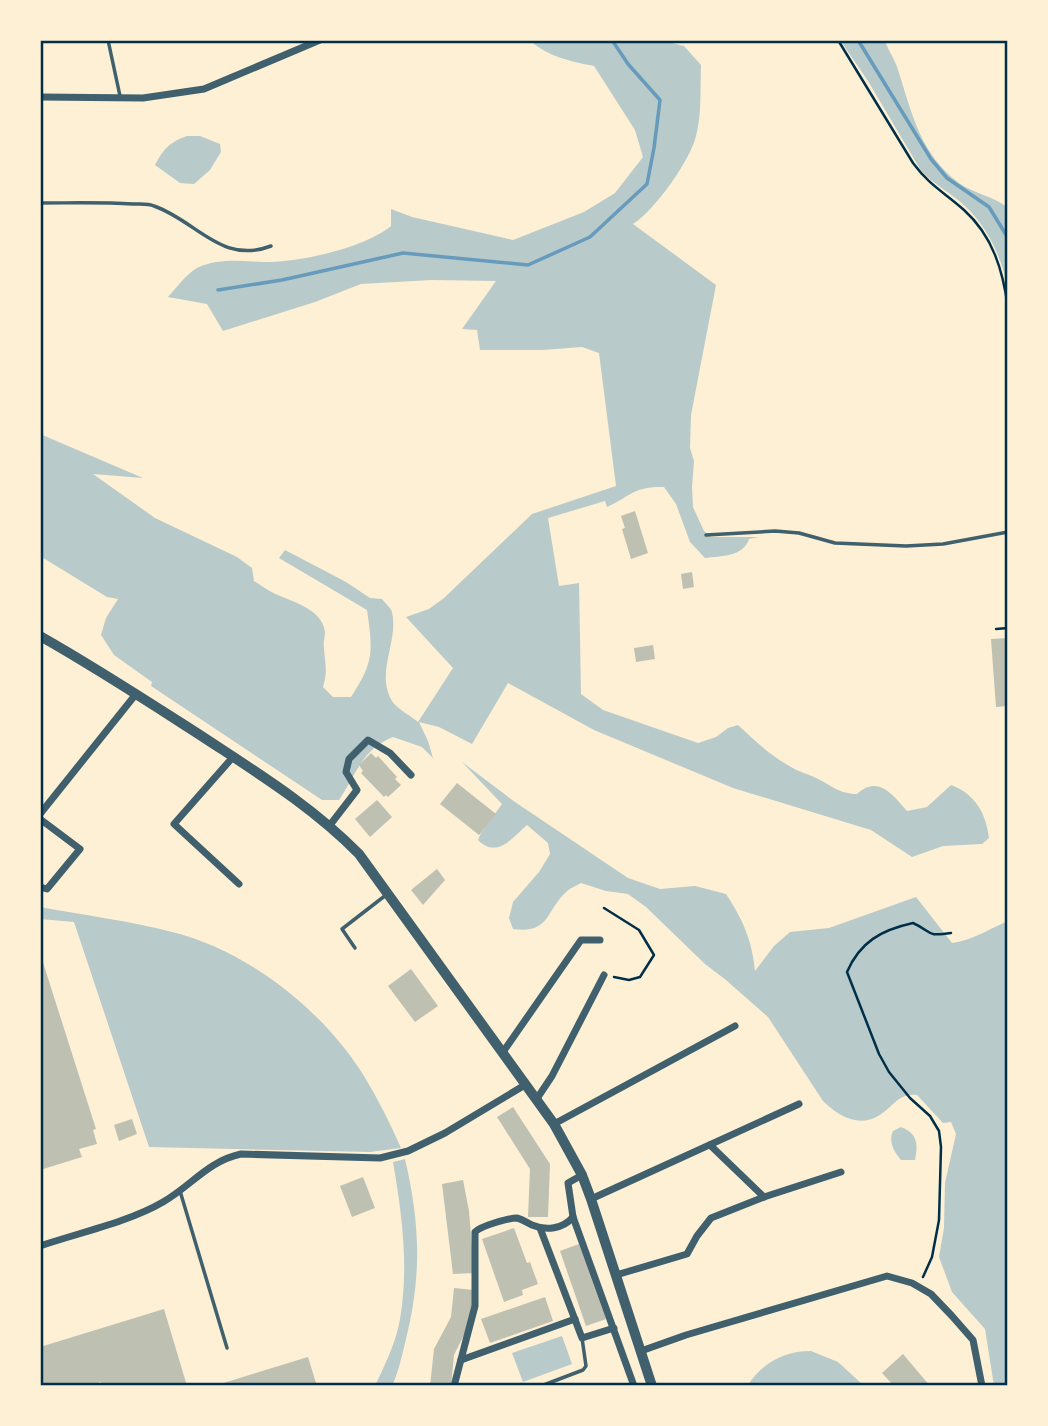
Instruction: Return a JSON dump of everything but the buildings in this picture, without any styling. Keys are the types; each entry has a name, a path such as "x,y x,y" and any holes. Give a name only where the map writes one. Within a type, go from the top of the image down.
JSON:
{"street":[{"path":"40,97 143,98 204,89 320,40"},
{"path":"40,636 136,694 310,809 359,854 554,1124 582,1175 591,1199 652,1386"},
{"path":"40,887 47,889 80,849 40,816 136,694"},
{"path":"330,825 357,790 346,772 349,759 368,740 390,752 411,775"},
{"path":"233,757 174,824 239,884"},
{"path":"503,1052 582,940 600,940"},
{"path":"536,1100 552,1076 604,975"},
{"path":"554,1124 735,1026"},
{"path":"40,1246 144,1212 164,1202 226,1157 241,1154 380,1158 408,1151 445,1133 525,1085"},
{"path":"591,1199 799,1104"},
{"path":"710,1145 764,1197"},
{"path":"616,1275 687,1254 711,1218 764,1197 841,1172"},
{"path":"582,1175 568,1183 573,1217 634,1386"},
{"path":"454,1386 475,1306 475,1232 479,1227 517,1218 540,1228 560,1226 573,1217"},
{"path":"540,1228 582,1338 614,1328"},
{"path":"641,1351 686,1335 887,1276 917,1286 931,1294 973,1340 982,1386"},
{"path":"461,1360 575,1320"}],"lane":[{"path":"108,40 120,98"},
{"path":"40,203 107,202 153,205 186,223 209,240 239,251 259,251 271,246"},
{"path":"706,535 775,531 799,533 835,543 906,546 943,544 1008,532"},
{"path":"355,948 342,929 388,893"},
{"path":"180,1191 228,1348"},
{"path":"541,1386 583,1370 586,1366 582,1338"}],"path":[{"path":"838,40 926,181 965,211 985,233 1000,264 1008,308"},
{"path":"996,629 1008,628"},
{"path":"604,908 639,930 654,954 640,977 635,979 604,975"},
{"path":"917,1286 928,1269 937,1240 940,1195 939,1131 930,1116 910,1098 879,1054 847,972 859,948 885,932 903,925 913,923 936,935 951,933"},
{"path":"517,1386 522,1386"}],"shaded area":[{"path":"529,40 660,40 684,46 701,65 699,119 696,136 687,158 661,197 633,224 716,285 691,415 693,507 704,531 711,537 759,537 749,539 737,552 705,558 690,542 676,504 664,487 639,490 607,507 605,501 548,518 559,586 579,583 581,694 603,710 698,743 738,725 770,753 794,769 845,792 857,794 872,786 884,789 907,811 927,807 951,785 973,799 982,813 989,838 982,844 943,846 912,857 871,830 733,788 594,730 508,683 472,744 439,727 419,722 433,758 422,747 393,737 382,742 367,756 339,800 322,800 151,686 152,682 114,655 101,635 106,618 118,599 107,597 40,556 40,434 143,478 93,474 155,518 237,557 252,568 254,581 275,594 302,605 317,616 325,632 326,672 323,687 333,697 351,697 368,665 371,646 367,610 279,558 285,550 346,582 370,598 382,599 391,610 393,623 386,668 387,690 394,704 418,722 453,668 406,617 429,609 444,598 532,514 616,486 599,353 582,347 480,350 477,330 462,329 496,281 431,280 361,284 315,302 223,331 207,304 168,297 190,273 207,264 294,260 330,253 365,241 391,226 391,209 412,217 513,240 584,212 615,193 643,157 635,130 594,66 552,54"},
{"path":"840,40 885,40 897,66 919,132 935,159 959,183 1008,208 1008,289 988,235 961,202 920,169 868,81"},
{"path":"187,136 200,136 220,144 221,152 210,170 194,184 180,183 155,165 168,147"},
{"path":"462,762 515,802 628,878 660,889 695,886 726,894 746,931 755,971 774,946 790,932 829,928 916,897 952,943 1008,921 1008,1386 994,1386 985,1329 952,1292 939,1257 944,1228 945,1183 956,1134 951,1122 943,1123 917,1095 900,1098 883,1113 863,1121 848,1118 835,1111 823,1101 768,1017 705,964 646,907 628,894 581,883 566,892 540,925 525,930 513,929 509,918 513,902 539,872 550,854 548,843 527,825 498,847 492,848 478,840 502,804"},
{"path":"40,907 172,932 228,953 255,968 305,1007 347,1052 374,1093 401,1148 370,1152 149,1147 74,922 40,919"},
{"path":"901,1127 916,1140 915,1160 901,1160 892,1146 893,1131"},
{"path":"405,1159 416,1227 415,1293 406,1339 392,1386 375,1386 396,1336 403,1299 403,1240 393,1162"},
{"path":"562,1336 572,1364 523,1382 512,1353"},
{"path":"811,1351 838,1362 864,1386 747,1386 774,1360 792,1353"}],"waterway":[{"path":"218,290 282,280 403,253 528,265 590,237 647,184 660,100 628,64 612,40"},
{"path":"858,40 931,159 947,178 989,207 1008,238"}]}
